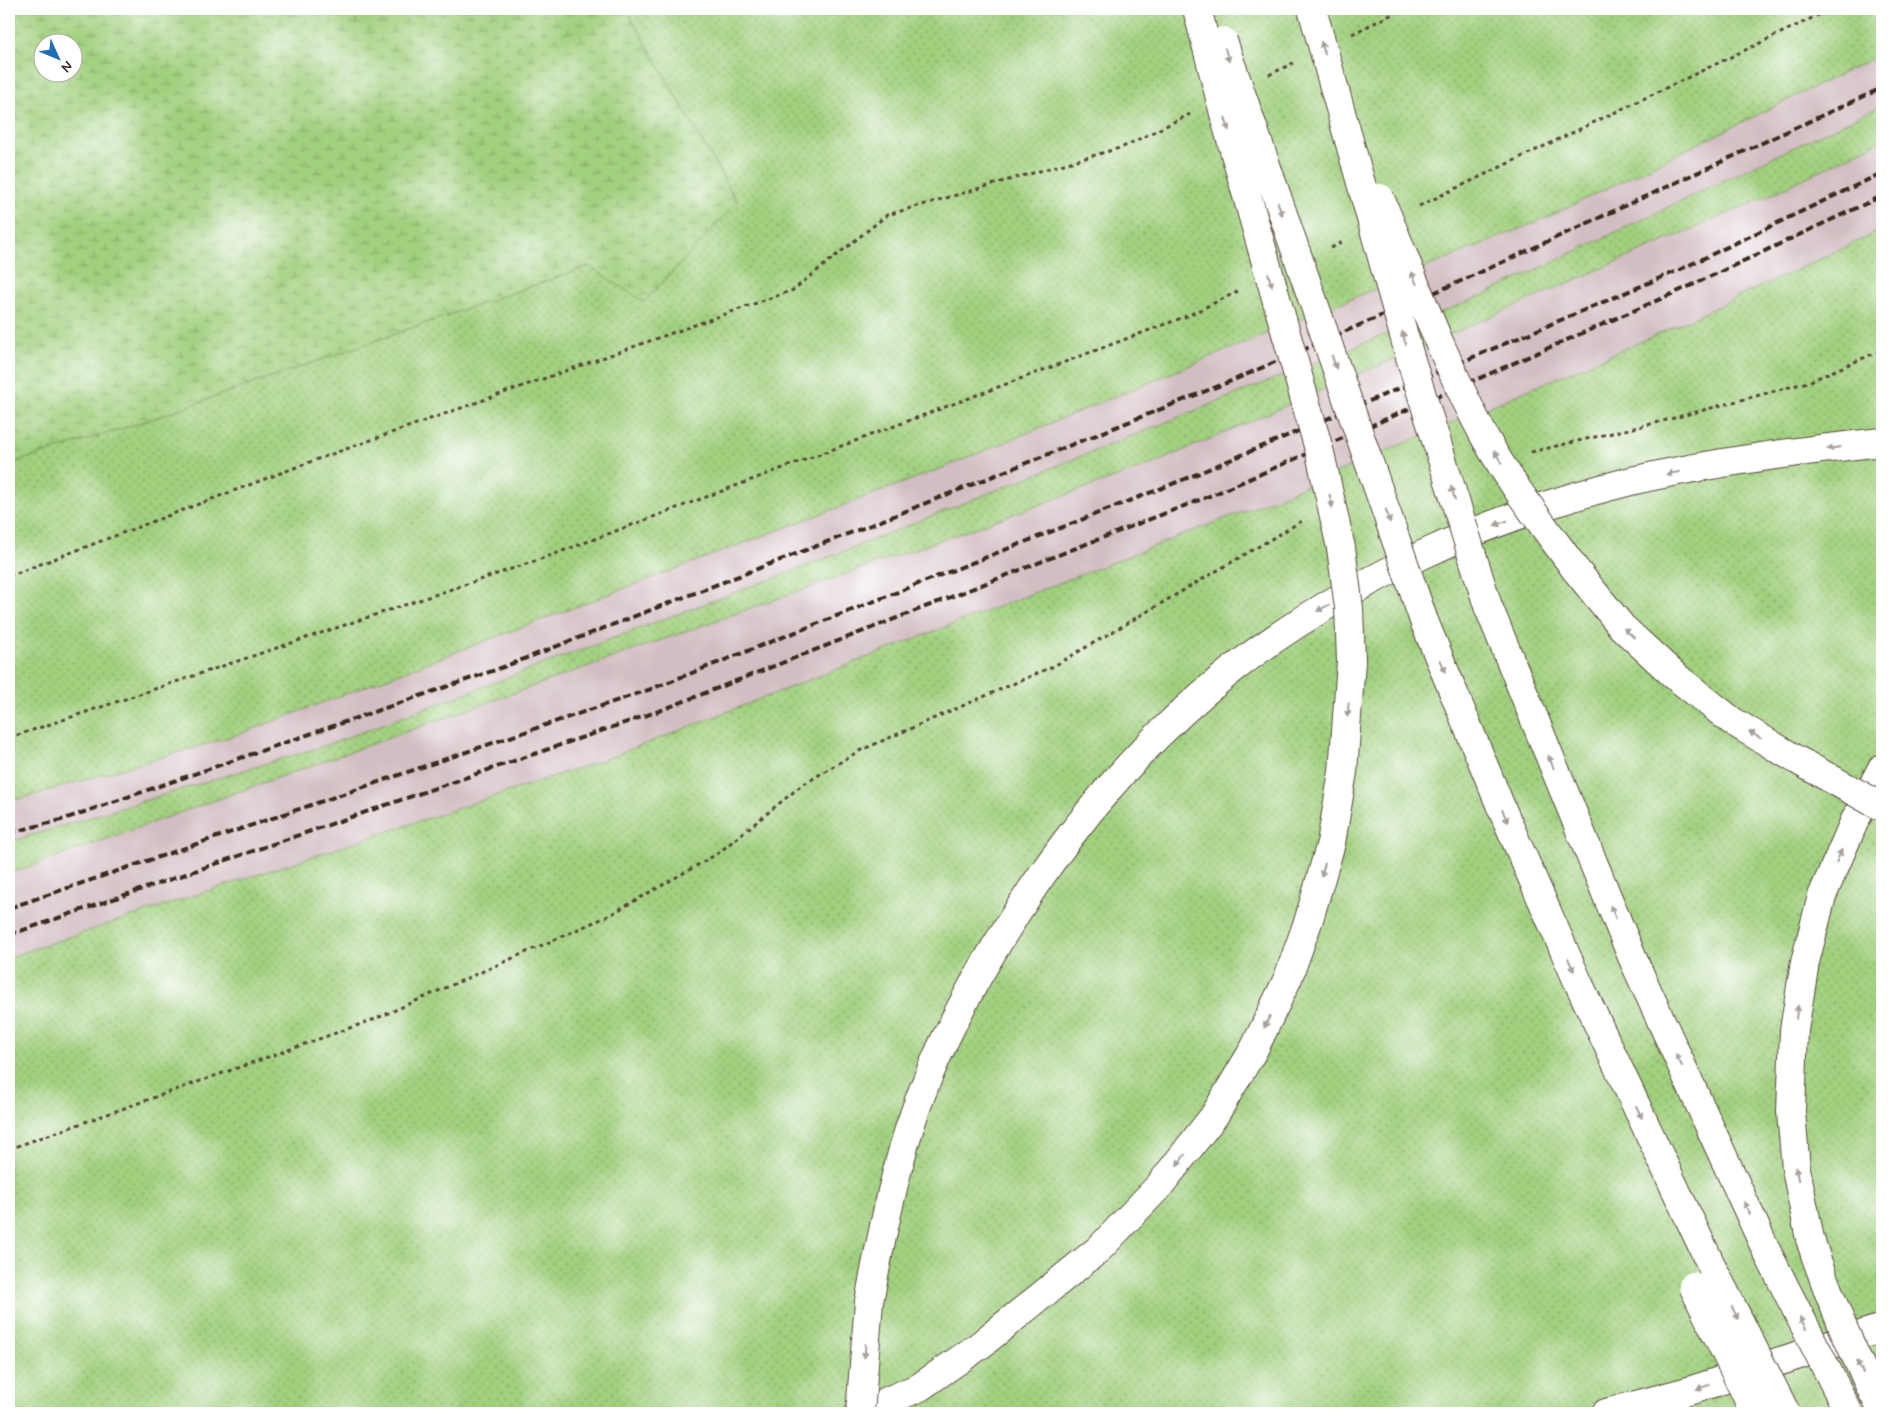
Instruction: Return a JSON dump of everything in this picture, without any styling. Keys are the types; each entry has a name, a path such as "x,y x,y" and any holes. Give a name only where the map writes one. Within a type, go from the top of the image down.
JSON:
{"highway":[{"path":"1197,9 1228,129 1320,453 1342,548 1349,608 1351,661 1341,781 1331,843 1309,919 1288,978 1254,1049 1214,1116 1160,1185 1099,1249 980,1346 920,1387 860,1413 869,1302 886,1212 911,1124 943,1047 980,972 1023,901 1078,824 1146,750 1231,670 1315,613 1397,569 1475,532 1549,506 1632,481 1750,459 1882,442"},
{"path":"1213,9 1232,69 1424,621 1578,982 1713,1269 1786,1413"},
{"path":"1312,9 1410,357 1488,606 1632,957 1767,1252 1849,1413"},
{"path":"1334,88 1455,375 1484,435 1523,497 1575,569 1622,627 1675,676 1732,722 1882,807"},
{"path":"1797,760 1882,799"},
{"path":"1869,1413 1882,1410 1844,1334 1825,1286 1810,1240 1796,1169 1791,1112 1794,1030 1805,962 1822,896 1855,820 1882,768"},
{"path":"1692,1223 1693,1286 1755,1413"},
{"path":"1606,1413 1692,1390 1882,1328"}],"path":[{"path":"1351,35 1404,9"},
{"path":"1820,14 1823,9"},
{"path":"1410,210 1831,9"},
{"path":"1263,78 1298,61"},
{"path":"9,576 315,460 793,290 887,215 1123,147 1193,113"},
{"path":"1330,248 1347,240"},
{"path":"9,738 544,558 1187,316 1240,291"},
{"path":"1527,453 1659,422 1808,382 1882,350"},
{"path":"9,1149 374,1019 608,916 717,854 802,785 859,751 1054,666 1305,519"}],"shaded area":[{"path":"1882,54 1882,105 1484,295 819,561 330,744 9,842 9,802 237,735 945,467 1548,217"},
{"path":"1882,140 1882,230 1654,336 1260,505 603,760 9,957 9,874 1150,465 1768,196"}],"green space":[{"path":"20,9 626,9 737,202 644,302 589,266 131,426 9,464 9,16"},
{"path":"626,9 1882,9 1882,54 1548,217 945,467 237,735 9,802 9,464 131,426 589,266 737,201"},
{"path":"1882,105 1882,140 1768,196 1150,465 9,874 9,842 330,744 819,561 1484,295"},
{"path":"1882,230 1882,1413 9,1413 9,957 603,760 1260,505 1654,336"}],"railway":[{"path":"9,833 61,820 498,669 876,523 1236,379 1470,277 1882,88"},
{"path":"9,908 651,689 1185,479 1679,270 1882,173"},
{"path":"9,935 659,711 1217,493 1690,286 1882,196"}]}
